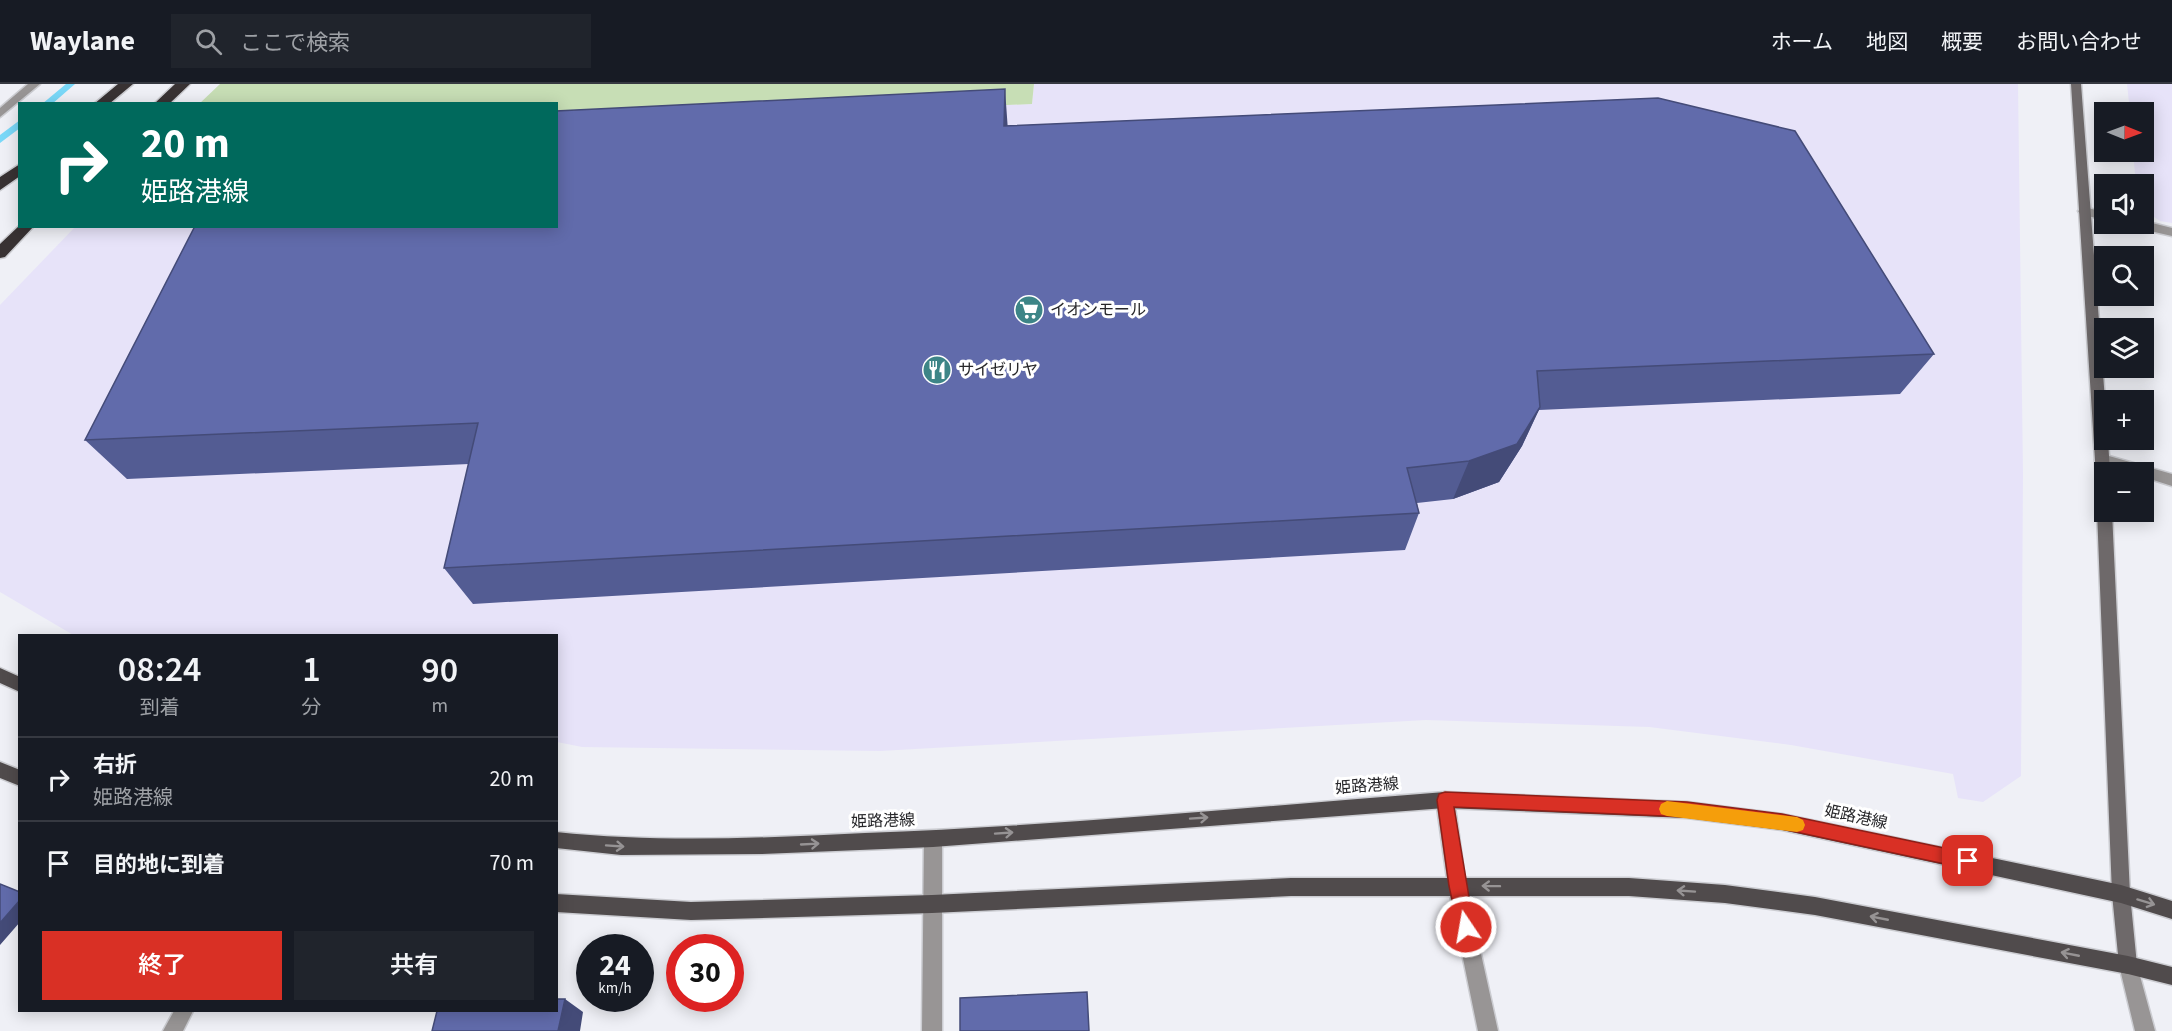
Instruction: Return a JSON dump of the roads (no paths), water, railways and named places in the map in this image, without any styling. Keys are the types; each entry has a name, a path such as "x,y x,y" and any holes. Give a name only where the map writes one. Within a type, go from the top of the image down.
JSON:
{"highway":[{"path":"103,102 126,84"},
{"path":"162,102 183,84"},
{"path":"0,185 18,170"},
{"path":"0,253 25,228"}],"main road":[{"path":"0,675 18,684"},
{"path":"0,770 18,777"},
{"name":"姫路港線","path":"558,840 621,847 762,846 933,839 1445,800 1687,810 1782,822 2121,894 2172,910"},
{"path":"558,903 691,911 932,904 1172,891 1457,886 1629,887 1725,894 1815,906 2128,964 2172,976"}],"street":[{"path":"0,114 35,84"},
{"path":"2076,84 2102,460 2121,894 2128,964 2145,1031"},
{"path":"2084,211 2094,214"},
{"path":"2154,228 2172,232"},
{"path":"2102,460 2172,480"},
{"path":"1445,800 1457,886 1488,1031"},
{"path":"932,1031 933,839"},
{"path":"173,1031 183,1012"}],"waterway":[{"path":"48,102 71,84"},
{"path":"0,140 18,125"}],"place":[{"name":"イオンモール","path":"1029,310"},
{"name":"サイゼリヤ","path":"937,370"}]}
